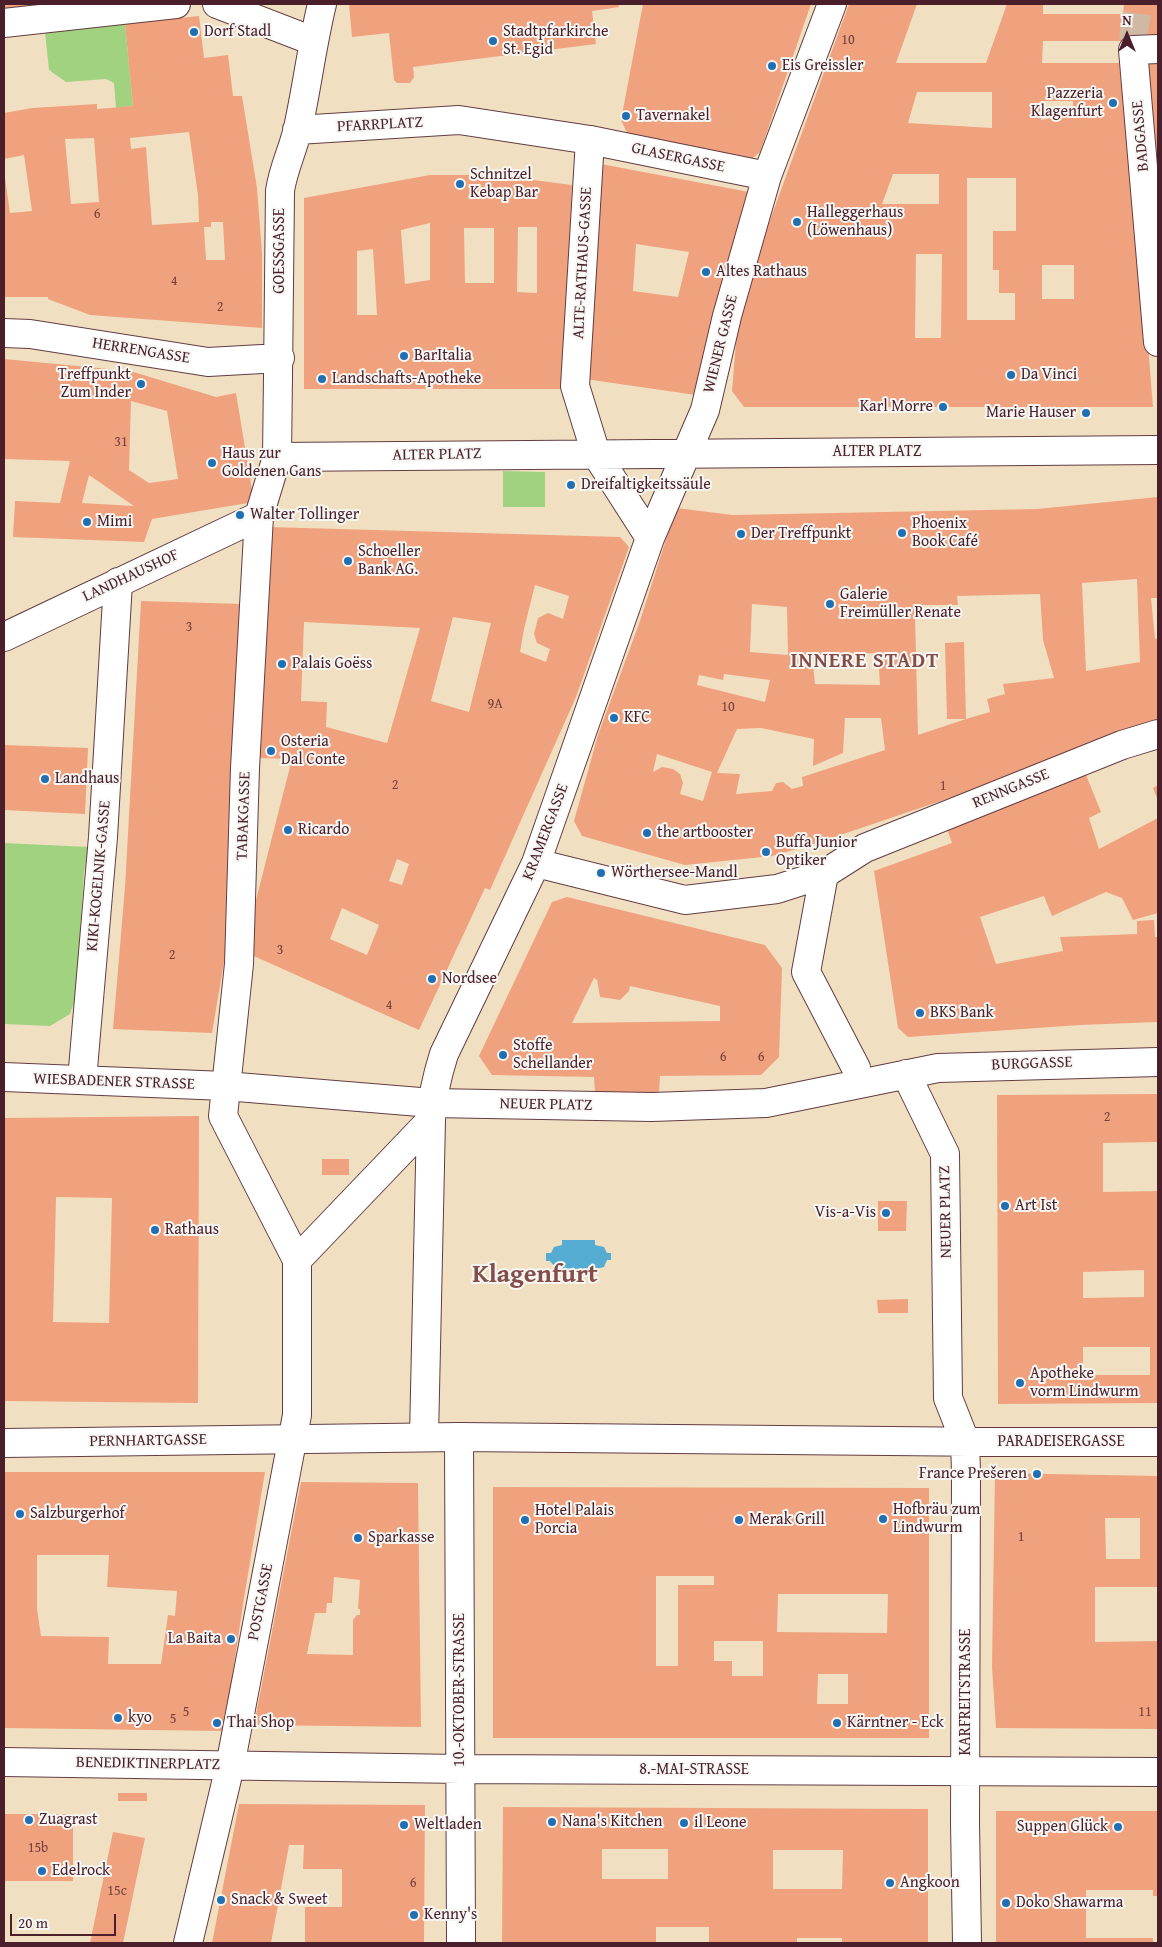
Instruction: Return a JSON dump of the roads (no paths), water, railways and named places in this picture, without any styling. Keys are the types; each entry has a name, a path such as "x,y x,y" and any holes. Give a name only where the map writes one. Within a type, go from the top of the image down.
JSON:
{"street":[{"path":"4,22 176,4"},
{"path":"217,4 313,41"},
{"path":"298,130 313,41 322,4"},
{"name":"WIENER GASSE","path":"650,538 705,410 727,316 767,176 832,4"},
{"name":"BADGASSE","path":"1142,47 1158,342"},
{"name":"PFARRPLATZ","path":"298,130 459,120 590,140"},
{"name":"GOESSGASSE","path":"279,367 280,191 283,173 298,130"},
{"name":"GLASERGASSE","path":"590,140 767,176"},
{"name":"ALTE-RATHAUS-GASSE","path":"590,140 575,386 596,454"},
{"name":"HERRENGASSE","path":"4,333 30,334 208,362 279,367"},
{"path":"259,516 278,457 279,367"},
{"name":"ALTER PLATZ","path":"278,457 1158,450"},
{"path":"596,454 650,538"},
{"name":"LANDHAUSHOF","path":"4,637 259,516"},
{"name":"TABAKGASSE","path":"259,516 245,768 240,964 223,1116 297,1260"},
{"name":"KRAMERGASSE","path":"431,1111 444,1054 536,864 650,538"},
{"name":"KIKI-KOGELNIK-GASSE","path":"82,1080 103,837 118,582"},
{"name":"RENNGASSE","path":"536,864 685,900 776,889 824,874 865,848 1122,745 1158,734"},
{"path":"824,874 806,972 856,1068"},
{"name":"BURGGASSE","path":"906,1074 938,1068 1158,1062"},
{"name":"NEUER PLATZ","path":"225,1086 431,1111 766,1103 906,1074 945,1154 948,1398 964,1441"},
{"name":"WIESBADENER STRASSE","path":"4,1077 225,1086"},
{"path":"431,1111 297,1260 295,1427 424,1437 964,1441"},
{"path":"424,1437 431,1111"},
{"name":"PERNHARTGASSE","path":"4,1443 295,1427"},
{"name":"POSTGASSE","path":"230,1766 295,1427"},
{"name":"10.-OKTOBER-STRASSE","path":"459,1436 461,1943"},
{"name":"PARADEISERGASSE","path":"964,1441 1158,1442"},
{"name":"KARFREITSTRASSE","path":"964,1441 967,1943"},
{"name":"BENEDIKTINERPLATZ","path":"4,1762 230,1766 188,1943"},
{"name":"8.-MAI-STRASSE","path":"230,1766 461,1769 1158,1772"}],"water":[{"path":"562,1240 595,1240 595,1245 604,1247 607,1253 611,1253 611,1260 607,1260 604,1267 595,1269 595,1273 562,1273 562,1269 555,1267 550,1261 546,1261 546,1253 551,1253 554,1247 562,1245"}],"tunnel":[{"path":"1133,41 1138,4"}],"place":[{"name":"Dorf Stadl","path":"194,32"},
{"name":"Stadtpfarkirche St. Egid","path":"493,41"},
{"name":"Eis Greissler","path":"772,66"},
{"name":"Pazzeria Klagenfurt","path":"1113,103"},
{"name":"Tavernakel","path":"626,116"},
{"name":"Schnitzel Kebap Bar","path":"460,184"},
{"name":"Halleggerhaus (Löwenhaus)","path":"797,222"},
{"name":"Altes Rathaus","path":"706,272"},
{"name":"BarItalia","path":"404,356"},
{"name":"Da Vinci","path":"1011,375"},
{"name":"Landschafts-Apotheke","path":"322,379"},
{"name":"Treffpunkt Zum Inder","path":"141,384"},
{"name":"Karl Morre","path":"943,407"},
{"name":"Marie Hauser","path":"1086,413"},
{"name":"Haus zur Goldenen Gans","path":"212,463"},
{"name":"Dreifaltigkeitssäule","path":"571,485"},
{"name":"Walter Tollinger","path":"240,515"},
{"name":"Mimi","path":"87,522"},
{"name":"Phoenix Book Café","path":"902,533"},
{"name":"Der Treffpunkt","path":"741,534"},
{"name":"Schoeller Bank AG.","path":"348,561"},
{"name":"Galerie Freimüller Renate","path":"830,604"},
{"name":"Palais Goëss","path":"282,664"},
{"name":"KFC","path":"614,718"},
{"name":"Osteria Dal Conte","path":"271,751"},
{"name":"Landhaus","path":"45,779"},
{"name":"Ricardo","path":"288,830"},
{"name":"the artbooster","path":"647,833"},
{"name":"Buffa Junior Optiker","path":"766,852"},
{"name":"Wörthersee-Mandl","path":"601,873"},
{"name":"Nordsee","path":"432,979"},
{"name":"BKS Bank","path":"920,1013"},
{"name":"Stoffe Schellander","path":"503,1055"},
{"name":"Art Ist","path":"1005,1206"},
{"name":"Vis-a-Vis","path":"886,1213"},
{"name":"Rathaus","path":"155,1230"},
{"name":"Apotheke vorm Lindwurm","path":"1020,1383"},
{"name":"France Prešeren","path":"1037,1474"},
{"name":"Salzburgerhof","path":"20,1514"},
{"name":"Hofbräu zum Lindwurm","path":"883,1519"},
{"name":"Hotel Palais Porcia","path":"525,1520"},
{"name":"Merak Grill","path":"739,1520"},
{"name":"Sparkasse","path":"358,1538"},
{"name":"La Baita","path":"231,1639"},
{"name":"kyo","path":"118,1718"},
{"name":"Thai Shop","path":"217,1723"},
{"name":"Kärntner - Eck","path":"837,1723"},
{"name":"Zuagrast","path":"29,1820"},
{"name":"Nana's Kitchen","path":"552,1822"},
{"name":"il Leone","path":"684,1823"},
{"name":"Weltladen","path":"404,1825"},
{"name":"Suppen Glück","path":"1118,1827"},
{"name":"Edelrock","path":"42,1871"},
{"name":"Angkoon","path":"890,1883"},
{"name":"Snack & Sweet","path":"221,1900"},
{"name":"Doko Shawarma","path":"1006,1903"},
{"name":"Kenny's","path":"414,1915"}],"district":[{"name":"INNERE STADT","path":"865,662"},
{"name":"Klagenfurt","path":"535,1275"}]}
